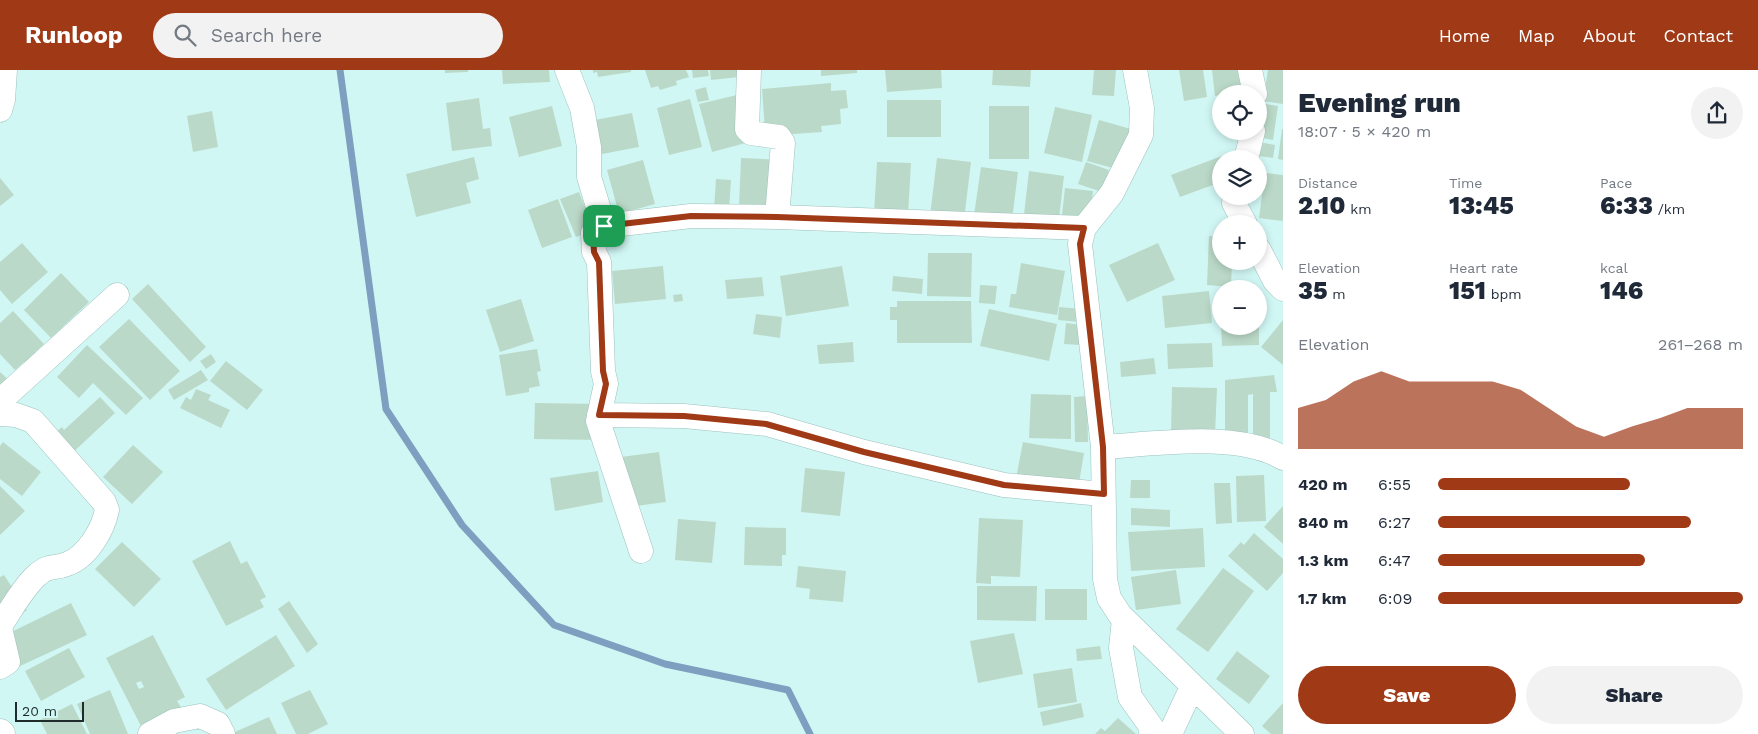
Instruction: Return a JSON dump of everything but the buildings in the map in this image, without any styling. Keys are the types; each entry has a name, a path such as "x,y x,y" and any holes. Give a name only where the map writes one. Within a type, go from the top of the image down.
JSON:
{"street":[{"path":"0,110 3,100 5,70"},
{"path":"567,70 582,108 589,147 589,177 604,226"},
{"path":"749,70 747,129 751,133 782,138 783,143 777,217"},
{"path":"1135,70 1142,108 1141,135 1112,192 1084,228 1080,244 1103,447 1105,579 1109,598 1124,619 1242,734"},
{"path":"1250,70 1253,85"},
{"path":"641,551 598,421 606,384 603,371 599,262 594,252 593,233 604,226 691,216 777,217 1084,228"},
{"path":"1279,285 1277,269 1283,256"},
{"path":"1267,264 1279,285"},
{"path":"0,401 117,296"},
{"path":"0,414 16,415 34,421 104,502 107,510 95,540 83,553 68,564 49,566 35,578 0,627 8,656 8,662 0,667"},
{"path":"599,415 684,416 766,424 864,452 1004,485 1104,494"},
{"path":"1103,447 1219,441 1269,449 1283,458"},
{"path":"1124,619 1121,648 1130,697 1152,728 1151,734"},
{"path":"1170,734 1192,686"},
{"path":"150,734 174,721 200,716 218,724 223,734"}],"waterway":[{"path":"340,70 386,409 462,525 554,625 665,664 788,690 810,734"}],"route":[{"path":"691,216 734,216 1084,228 1080,244 1103,447 1104,494 1004,485 864,452 766,424 684,416 599,415 606,384 603,371 599,262 594,252 593,233 604,226 691,216"}]}
